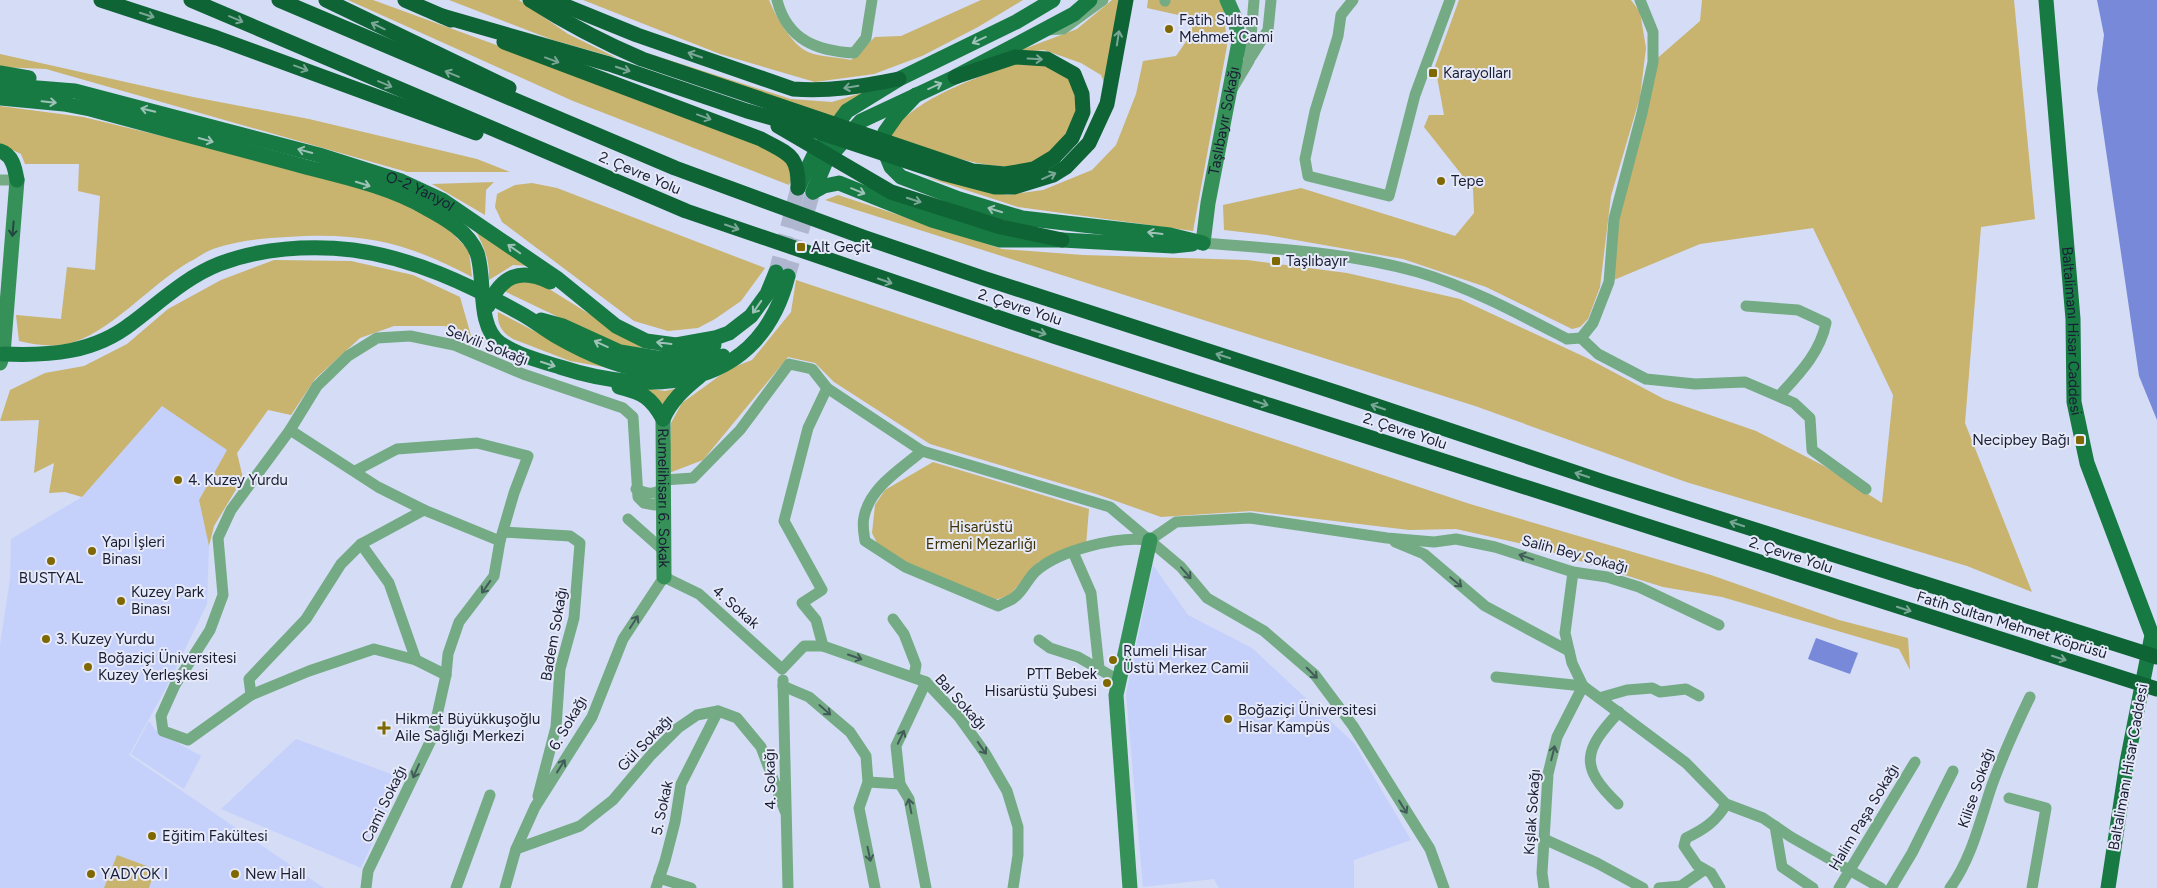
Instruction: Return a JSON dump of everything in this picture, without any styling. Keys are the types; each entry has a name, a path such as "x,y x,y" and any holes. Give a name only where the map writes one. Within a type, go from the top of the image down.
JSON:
{"highway":[{"path":"101,0 226,41 686,211"},
{"name":"2. Çevre Yolu","path":"191,0 686,211 1047,334 1857,594"},
{"name":"2. Çevre Yolu","path":"279,0 675,168 864,237 983,278 1604,482 1866,566"},
{"path":"326,0 675,168"},
{"path":"530,0 568,24 606,44 794,123 854,172 892,192 1000,227 1062,240"},
{"path":"551,0 636,35 793,88 818,91 899,79"},
{"path":"903,154 942,173 995,187 1014,187 1031,183 1053,175 1066,167 1089,143 1102,116 1112,81 1126,0"},
{"path":"407,1 504,42 761,139 784,151 796,162 806,190"},
{"path":"442,16 609,64 747,111 903,154 973,171 1005,174 1034,169 1054,157 1072,138 1084,112 1082,94 1074,74 1047,59 1014,58 955,77"},
{"name":"Fatih Sultan Mehmet Köprüsü","path":"1866,566 2157,658"},
{"name":"Fatih Sultan Mehmet Köprüsü","path":"1857,594 2157,689"}],"main road":[{"path":"806,190 813,157 848,111 899,79 1016,22 1053,0"},
{"path":"806,190 826,161 861,121 955,77 1074,14 1090,0"},
{"name":"Taşlıbayır Sokağı","path":"1203,243 1228,94 1236,67 1239,42 1235,18 1227,0"},
{"name":"Baltalimanı Hisar Caddesi","path":"2046,0 2073,319 2074,402 2087,463 2152,635 2127,762 2108,888"},
{"path":"0,73 48,81 75,91"},
{"name":"O-2 Yanyol","path":"0,85 75,91 319,155 400,181 442,200 574,292 616,326 646,341 676,344 716,338 729,334 751,316 782,274 782,299 770,322 757,340"},
{"path":"916,95 885,132 882,145 891,167 901,176 959,199 1022,218 1170,235 1203,243"},
{"path":"0,98 64,104 90,109 392,192 425,207 466,236 477,252 485,313 489,330 498,342 537,360 608,385 644,395 651,400 664,419"},
{"path":"0,151 6,153 14,165 17,180 1,357 62,353 96,345 130,325 178,286 218,264 258,253 313,248 352,250 387,256 439,273 521,313 558,336 611,361 652,371 709,361 742,349 757,340"},
{"path":"806,190 839,184 932,220 1000,240 1062,240 1173,246 1203,243"},
{"path":"485,313 494,292 506,280 522,274 536,275 574,292"},
{"path":"521,313 563,326 620,352 657,358 685,356 714,345 729,334"},
{"path":"580,374 611,380 649,383 678,381 703,374 736,359 757,340"},
{"path":"664,419 668,409 677,397 703,374"},
{"name":"Rumelihisarı 6. Sokak","path":"664,419 664,577"},
{"path":"1130,888 1116,695 1150,540"}],"street":[{"path":"777,0 780,10 794,32 810,44 831,51 854,53 866,38 872,0"},
{"path":"1042,30 1063,29 1103,0"},
{"path":"1234,0 1235,18"},
{"path":"1249,61 1254,0"},
{"path":"1228,94 1239,80 1268,30 1271,0"},
{"path":"1353,0 1341,15 1338,36 1315,111 1305,159 1308,176 1389,196 1414,95 1450,0"},
{"path":"1203,243 1343,256 1418,272 1493,300 1567,339 1581,338 1593,323 1609,282 1614,219 1653,62 1653,32 1640,0"},
{"path":"0,180 17,180"},
{"path":"1746,306 1798,310 1826,323 1822,339 1806,367 1779,396"},
{"name":"Selvili Sokağı","path":"251,694 192,735 188,740 163,732 161,716 175,685 210,630 223,595 218,538 232,510 290,430 317,386 348,356 377,338 410,336 454,344 532,378 623,408 633,417 636,489 647,494 658,493 664,488"},
{"path":"1581,338 1598,354 1646,379 1695,384 1745,382 1794,403 1810,418 1812,450 1866,489"},
{"path":"664,488 693,478 740,430 789,364 812,369 827,388 922,451 1110,508 1181,567 1207,598 1264,631 1315,675 1353,726 1430,849 1444,888"},
{"path":"823,646 816,620 802,603 822,590 784,521 808,428 827,388"},
{"path":"290,430 378,486 424,510 502,536"},
{"name":"Cami Sokağı","path":"355,472 397,449 477,443 528,456 514,492 494,576 459,622 448,654 446,675 432,738 368,870 366,888"},
{"path":"922,451 881,485 869,504 863,519 865,541 905,567 998,606 1015,597 1034,573 1046,562 1113,540 1133,538 1150,540"},
{"path":"424,510 361,544 341,564 306,619 249,679 251,694 309,671 374,649 413,659 446,675"},
{"name":"Salih Bey Sokağı","path":"1150,540 1176,522 1250,518 1387,538 1434,542 1456,539 1495,546 1573,572 1608,577 1639,587 1718,625"},
{"path":"628,519 664,551"},
{"name":"Badem Sokağı","path":"502,536 570,536 580,543 574,618 560,669 556,727 535,807"},
{"name":"Salih Bey Sokağı","path":"1387,538 1424,554 1485,606 1569,651"},
{"path":"1433,562 1434,542"},
{"path":"361,544 389,583 413,659"},
{"path":"1073,552 1091,593 1098,668"},
{"path":"1573,572 1568,594 1565,633 1572,663 1583,686 1686,763 1726,804 1763,818 1881,888"},
{"name":"6. Sokağı","path":"504,888 516,848 535,807 592,717 623,639 664,577"},
{"name":"4. Sokak","path":"664,577 699,594 782,669"},
{"path":"893,619 904,634 916,664 914,677"},
{"path":"1039,640 1050,648 1078,657 1120,681"},
{"name":"Bal Sokağı","path":"782,669 804,646 823,646 926,682 959,717 985,753 1006,791 1018,826 1018,855 1013,888"},
{"name":"4. Sokağı","path":"782,669 788,888"},
{"path":"1496,677 1583,686"},
{"path":"926,682 896,746 900,784 909,799 926,888"},
{"path":"783,686 810,697 850,732 866,756 868,782 859,808 875,888"},
{"name":"Kışlak Sokağı","path":"1544,888 1542,873 1548,774 1557,737 1583,686"},
{"path":"1599,698 1627,690 1652,688 1660,692 1686,689 1699,696"},
{"name":"Kilise Sokağı","path":"1950,888 1958,877 1974,843 2009,739 2030,697"},
{"path":"718,711 736,718 761,747 785,811"},
{"name":"Gül Sokağı","path":"516,848 580,826 613,800 651,755 678,728 697,715 718,711"},
{"name":"5. Sokak","path":"657,883 675,822 681,784 718,711"},
{"path":"1618,804 1600,788 1590,766 1592,751 1598,735 1619,712"},
{"name":"Halim Paşa Sokağı","path":"1839,888 1915,762"},
{"path":"1891,888 1912,853 1952,771"},
{"path":"868,782 900,784"},
{"path":"456,888 490,795"},
{"path":"2009,798 2046,808 2032,888"},
{"path":"1720,888 1711,873 1697,864 1684,846 1686,838 1705,829 1720,814 1726,804"},
{"path":"1775,826 1782,867 1813,888"},
{"path":"1544,839 1597,863 1643,888"},
{"path":"1659,888 1681,886 1704,870"},
{"path":"657,883 691,888"}],"shaded area":[{"name":"Boğaziçi Üniversitesi Kuzey Yerleşkesi","path":"162,406 227,450 199,500 209,546 207,604 165,690 129,755 324,888 0,888 0,645 10,579 11,539 82,497"},
{"name":"Boğaziçi Üniversitesi Hisar Kampüs","path":"1153,565 1188,615 1252,648 1354,743 1411,840 1354,860 1354,888 1219,888 1214,879 1143,887 1126,694"},
{"path":"149,721 156,731 201,756 184,789 131,754"},
{"path":"296,739 402,778 361,868 221,809"}],"green space":[{"path":"348,0 373,0 611,87 757,144 789,161 793,175 789,185 573,101"},
{"path":"449,0 519,0 568,34 617,58 553,40"},
{"path":"583,0 769,0 790,37 802,48 818,55 851,60 875,37 901,36 981,0 1023,0 978,27 922,56 874,74 815,82 720,54"},
{"path":"1112,0 1121,0 1107,90 1101,75 1081,63 1044,50 1013,53 1077,29"},
{"path":"1148,0 1223,0 1227,46 1193,231 1018,207 926,177 1008,195 1043,190 1092,170 1116,145 1136,94 1143,61 1176,56 1192,33 1192,18 1147,8"},
{"path":"1459,0 1631,0 1640,12 1646,48 1640,97 1611,196 1600,287 1588,319 1580,327 1572,329 1486,287 1403,259 1267,235 1224,230 1223,205 1301,188 1455,236 1474,213 1473,189 1424,127 1429,115 1444,115 1435,66"},
{"path":"1702,0 2014,0 2035,219 1981,227 1965,423 2032,592 1967,566 1686,482 1475,406 825,200 838,195 1002,249 1083,255 1247,260 1347,273 1460,299 1587,358 1664,399 1756,431 1824,466 1882,503 1893,395 1813,228 1700,244 1609,282 1614,219 1653,62 1700,21"},
{"path":"647,53 791,99 832,102 868,91 832,119"},
{"path":"0,54 193,97 309,119 477,159 510,172 407,172 46,69 0,67"},
{"path":"1016,63 1046,64 1057,68 1068,78 1078,98 1079,114 1072,130 1050,153 1034,163 1009,166 974,162 890,136 899,123 928,101 946,91"},
{"path":"0,106 83,117 212,148 389,196 444,224 469,251 472,277 426,255 383,242 361,238 314,236 250,240 213,249 189,262 114,320 82,339 67,344 55,345 19,341 16,315 61,319 67,267 95,270 100,196 78,191 79,164 25,164 21,154 0,144"},
{"path":"494,182 486,190 485,215 432,184"},
{"path":"532,183 557,188 765,268 741,301 698,328 668,331 634,321 502,222 495,207 497,194 515,185"},
{"path":"474,228 530,266 513,265 489,280 486,253"},
{"path":"274,260 351,261 413,275 460,297 474,346 445,326 394,326 360,338 315,379 291,415 268,410 237,453 243,478 214,526 209,546 199,500 227,450 162,406 82,497 65,492 49,493 54,463 34,473 39,420 0,421 10,390 45,373 84,366 127,344 168,309 221,280"},
{"path":"526,280 541,284 644,348 617,345 504,291 514,283"},
{"path":"796,280 1470,504 1711,575 1839,620 1908,638 1910,670 1899,649 1722,597 1663,587 1532,546 1456,529 1409,530 1251,511 1161,517 1096,494 930,444 834,382 815,363 788,357 703,460 669,473 671,423 682,403 729,369 752,360 791,312"},
{"path":"498,312 591,361 626,371 570,361 513,339 501,328 498,321"},
{"path":"682,387 665,407 651,392 643,388 665,391"},
{"name":"Hisarüstü Ermeni Mezarlığı","path":"933,462 1089,509 1086,545 1063,551 1038,562 1010,595 995,600 898,559 879,547 872,533 875,505 885,490"},
{"path":"117,855 152,868 154,873 149,888 104,888"}],"water":[{"path":"2097,0 2157,0 2157,420 2139,376 2097,89 2104,35"},
{"path":"1816,638 1858,653 1850,674 1808,659"}],"tunnel":[{"path":"776,272 798,188"},
{"path":"788,276 813,192"}],"place":[{"name":"Fatih Sultan Mehmet Cami","path":"1169,29"},
{"name":"Karayolları","path":"1433,73"},
{"name":"Tepe","path":"1441,181"},
{"name":"Alt Geçit","path":"801,247"},
{"name":"Taşlıbayır","path":"1276,261"},
{"name":"Necipbey Bağı","path":"2080,440"},
{"name":"4. Kuzey Yurdu","path":"178,480"},
{"name":"Yapı İşleri Binası","path":"92,551"},
{"name":"BUSTYAL","path":"51,561"},
{"name":"Kuzey Park Binası","path":"121,601"},
{"name":"3. Kuzey Yurdu","path":"46,639"},
{"name":"Rumeli Hisar Üstü Merkez Camii","path":"1113,660"},
{"name":"Boğaziçi Üniversitesi Kuzey Yerleşkesi","path":"88,667"},
{"name":"PTT Bebek Hisarüstü Şubesi","path":"1107,683"},
{"name":"Boğaziçi Üniversitesi Hisar Kampüs","path":"1228,719"},
{"name":"Hikmet Büyükkuşoğlu Aile Sağlığı Merkezi","path":"384,728"},
{"name":"Eğitim Fakültesi","path":"152,836"},
{"name":"YADYOK I","path":"91,874"},
{"name":"New Hall","path":"235,874"}]}
